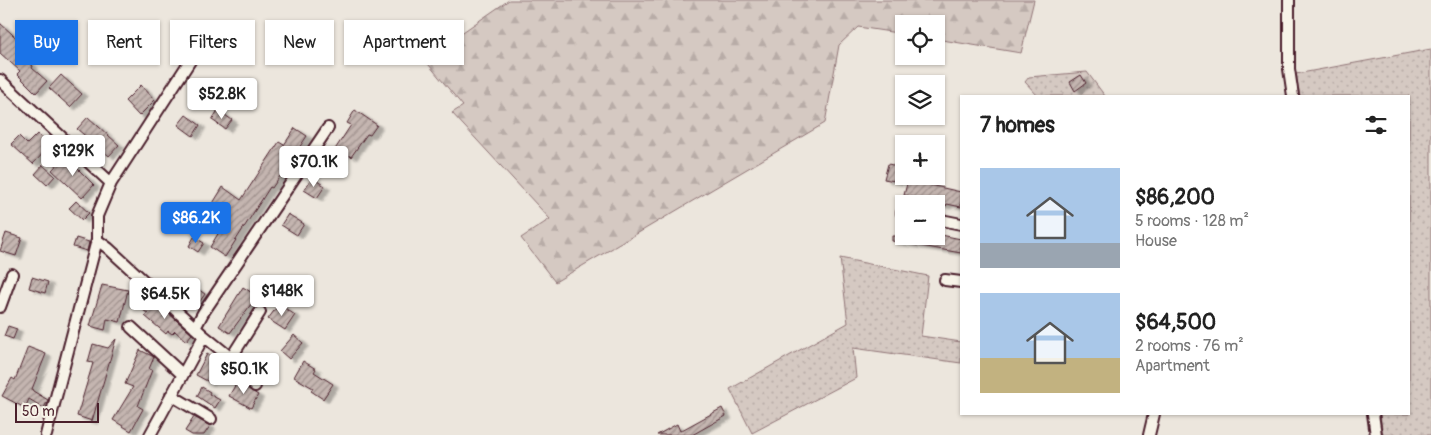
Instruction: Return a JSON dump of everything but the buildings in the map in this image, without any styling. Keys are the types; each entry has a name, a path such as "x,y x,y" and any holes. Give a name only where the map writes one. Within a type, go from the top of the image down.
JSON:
{"street":[{"path":"1289,0 1289,69 1293,95"},
{"path":"46,435 97,240 97,216 111,183 188,65"},
{"path":"0,80 111,183"},
{"path":"195,328 203,313 328,128"},
{"path":"945,221 960,224"},
{"path":"97,240 230,358 254,386"},
{"path":"0,307 12,274"},
{"path":"945,280 960,282"},
{"path":"230,358 260,312"},
{"path":"131,327 182,374"},
{"path":"150,435 204,336"},
{"path":"171,395 211,419"},
{"path":"1149,435 1154,415"},
{"path":"1373,415 1376,435"}],"green space":[{"path":"509,0 1034,0 1021,53 945,40 945,15 895,15 895,33 858,27 839,45 825,123 555,282 521,238 550,219 452,113 463,106 429,65 464,65 464,31"},
{"path":"1431,49 1431,435 1383,435 1380,415 1410,415 1410,95 1300,95 1296,74"},
{"path":"1087,72 1104,95 1037,95 1025,82 1029,77"},
{"path":"840,258 928,276 921,336 960,342 960,363 853,348 856,378 752,433 730,389 848,323"}]}
